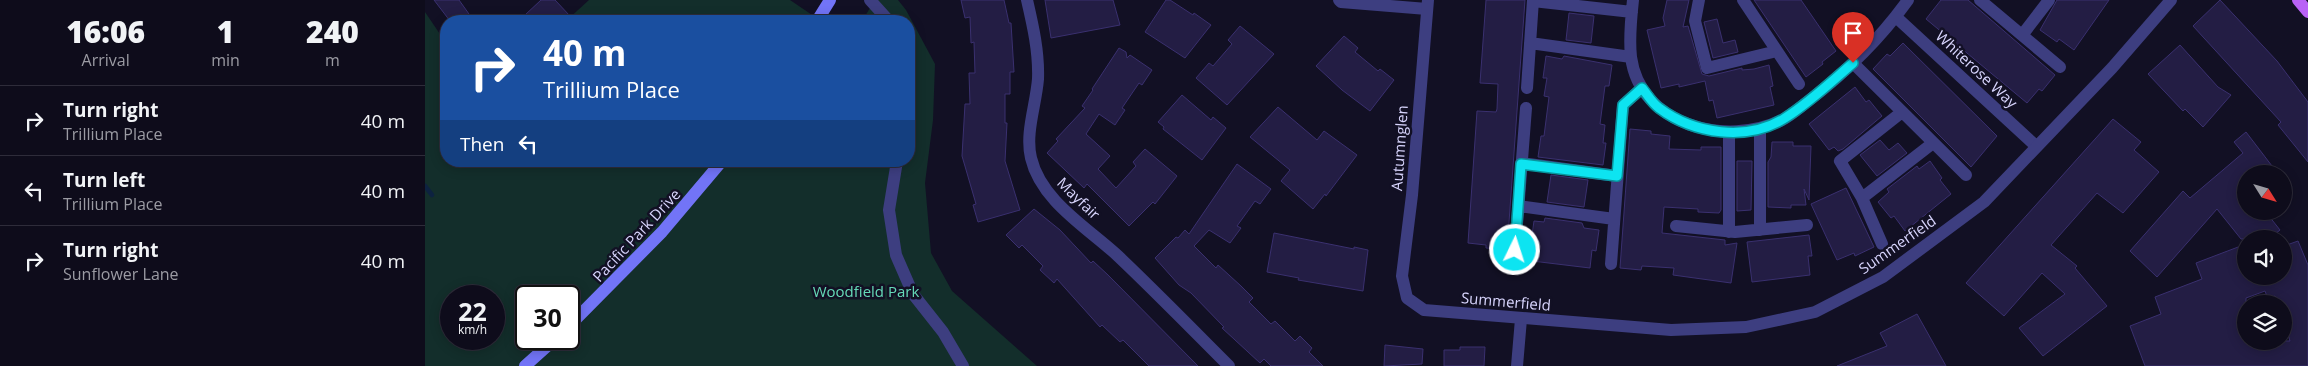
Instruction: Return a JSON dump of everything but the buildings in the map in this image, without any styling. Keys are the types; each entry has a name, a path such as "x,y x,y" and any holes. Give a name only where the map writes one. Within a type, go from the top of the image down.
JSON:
{"main road":[{"path":"821,15 830,0"},
{"path":"2298,0 2308,12"},
{"name":"Pacific Park Drive","path":"580,315 662,232 717,167"},
{"path":"525,366 543,350"}],"street":[{"path":"870,0 884,15"},
{"name":"Mayfair","path":"1027,0 1038,53 1038,80 1029,138 1031,158 1038,180 1051,196 1118,256 1229,366"},
{"path":"1339,0 1341,2 1428,5"},
{"path":"1527,88 1533,0 1633,6 1631,57 1642,88 1657,107 1677,119 1702,128 1729,133 1760,130 1784,119 1853,63 1908,0"},
{"path":"1699,0 1695,20 1707,68 1777,51"},
{"path":"1743,0 1799,84"},
{"path":"2023,34 2049,0"},
{"name":"Summerfield","path":"1407,298 1424,310 1671,330 1746,328 1815,312 1883,277 1984,202 2112,68 2171,0"},
{"path":"1988,2 2060,67"},
{"name":"Autumnglen","path":"1407,298 1402,276 1412,195 1428,5"},
{"name":"Whiterose Way","path":"1896,16 2036,146"},
{"path":"1530,43 1631,57"},
{"path":"1853,63 1966,175"},
{"path":"1611,264 1623,105 1642,88"},
{"path":"1515,250 1526,108"},
{"path":"1882,244 1862,198 1840,161 1902,112"},
{"path":"1760,130 1760,230"},
{"path":"1729,133 1729,232"},
{"path":"1862,198 1933,143"},
{"path":"1521,164 1617,176"},
{"path":"896,167 889,210 896,255 913,294 943,332 963,366"},
{"path":"1518,206 1614,219"},
{"path":"1676,226 1729,232 1807,225"},
{"path":"1517,366 1521,319"}],"green space":[{"path":"589,0 790,0 812,15 573,15"},
{"path":"875,0 898,0 909,15 866,15"},
{"name":"Woodfield Park","path":"425,12 440,34 440,167 915,167 915,27 935,64 933,120 925,183 931,253 952,291 1037,366 425,366"}],"waterway":[{"path":"425,186 432,195"}],"route":[{"path":"1515,250 1521,164 1617,176 1623,105 1642,88 1657,107 1677,119 1702,128 1729,133 1760,130 1784,119 1853,63"}]}
